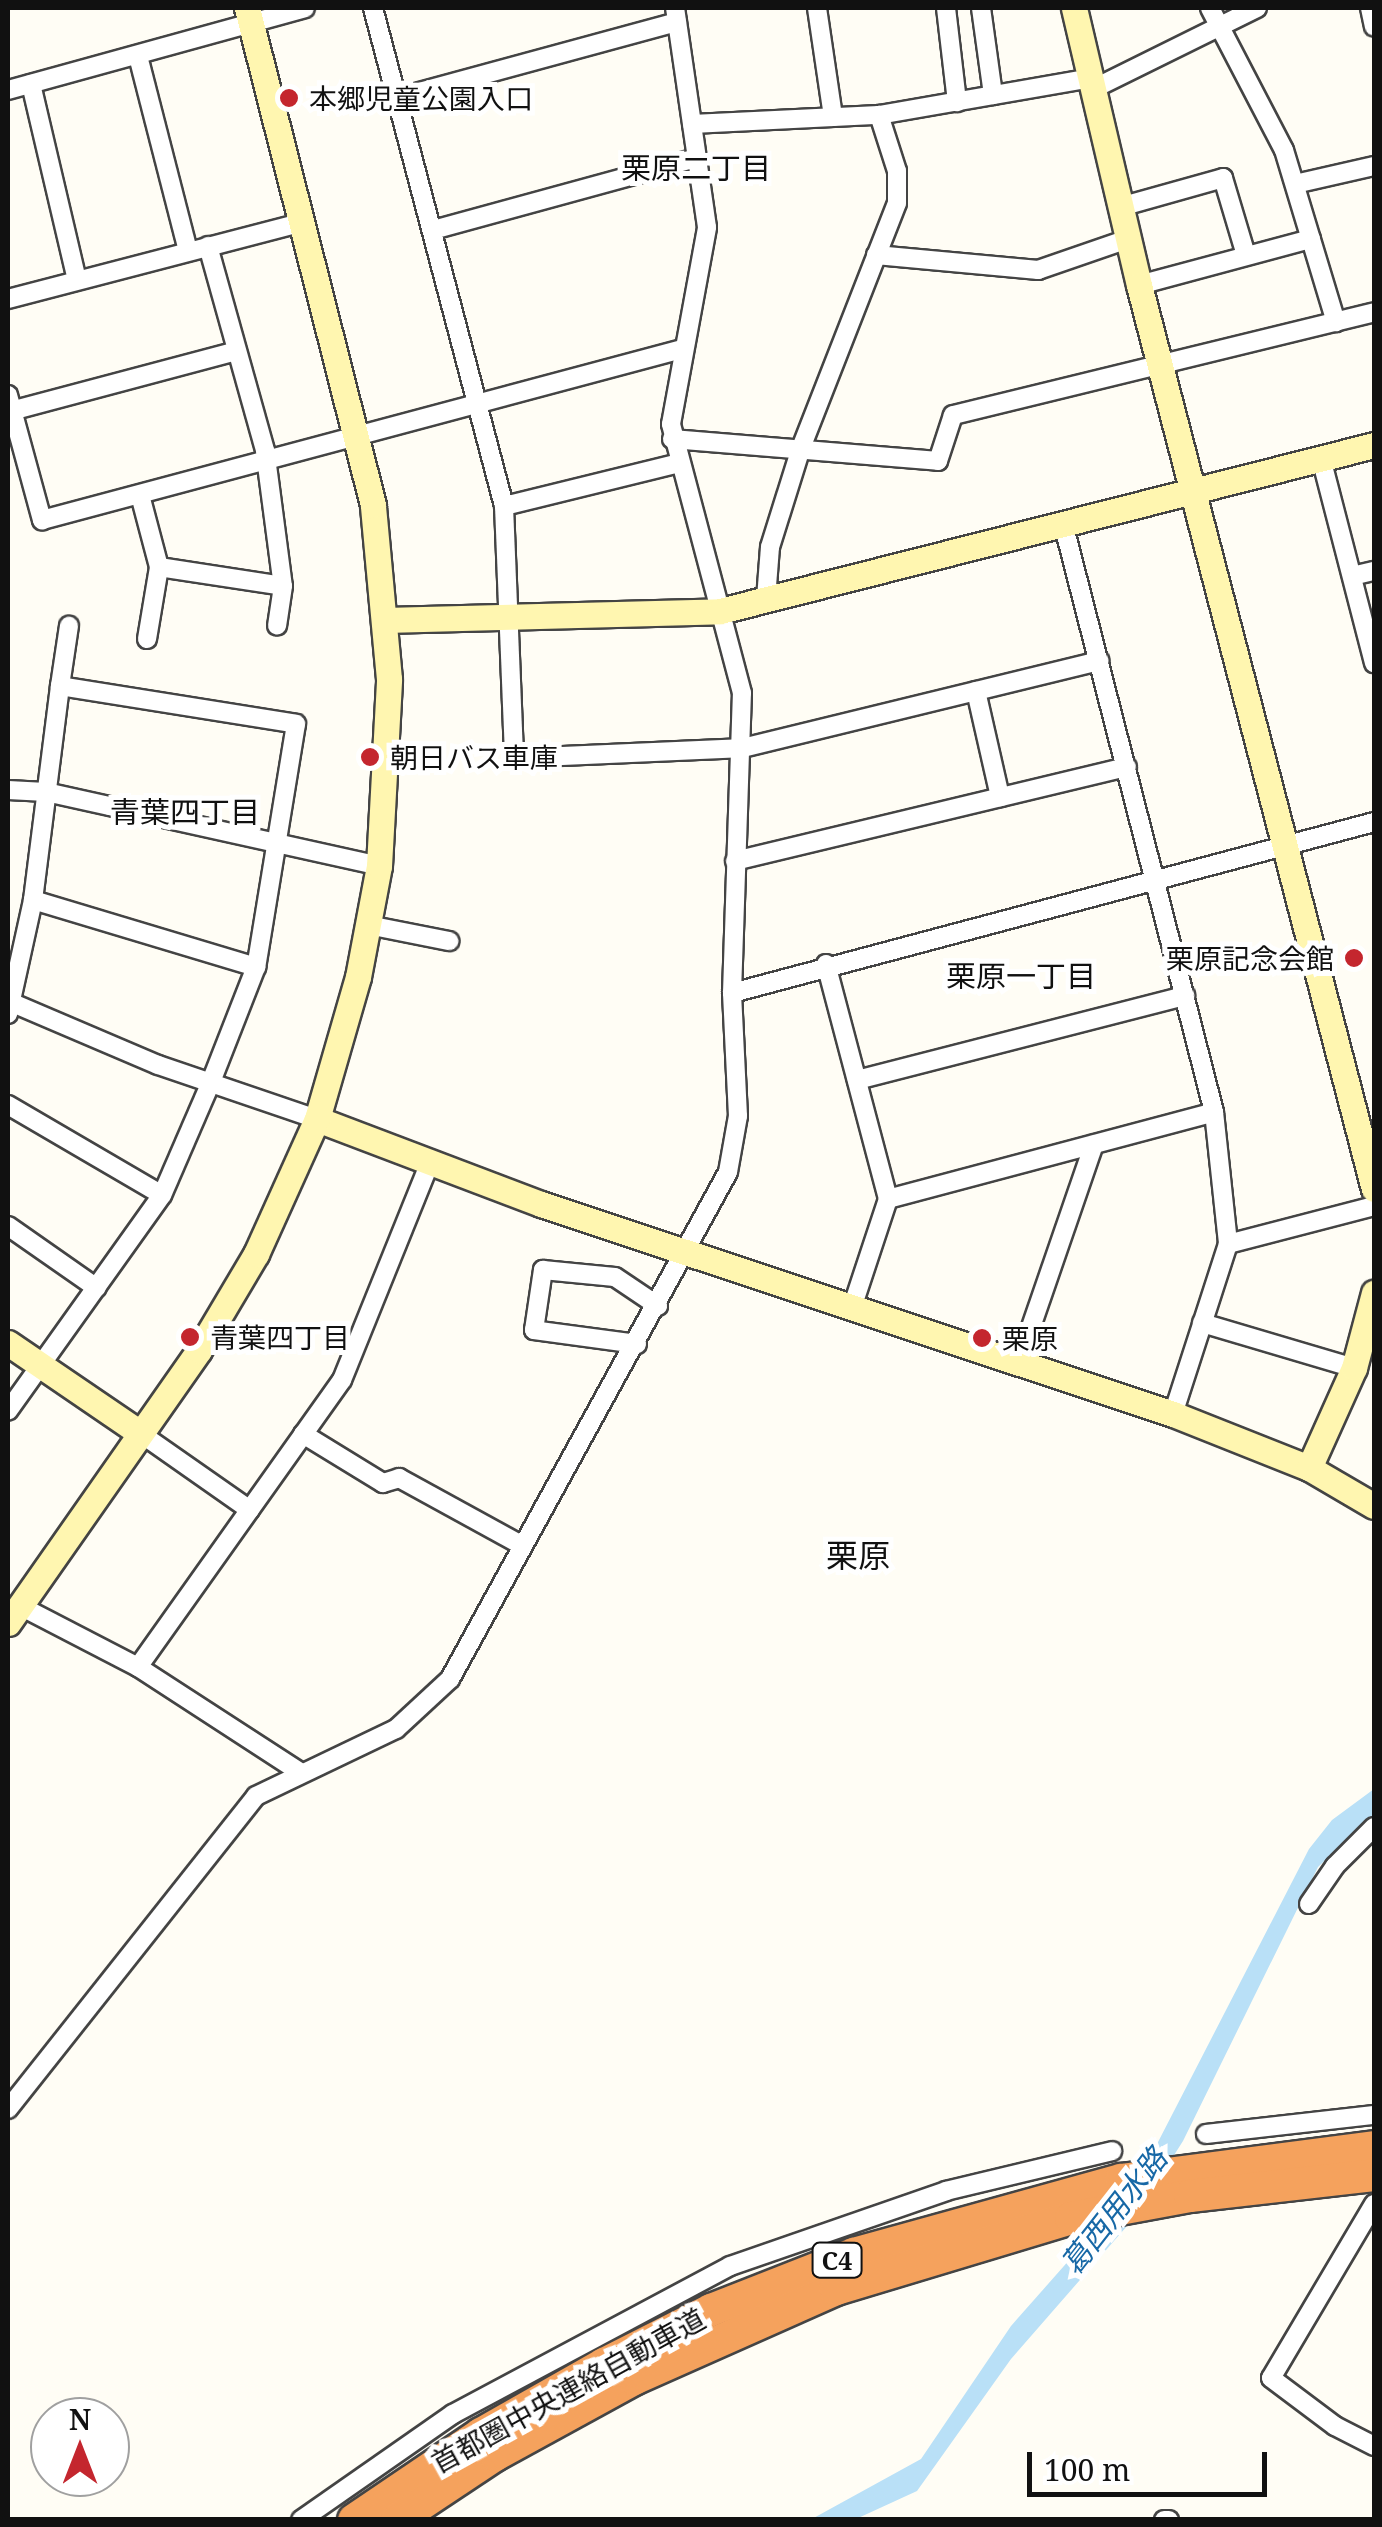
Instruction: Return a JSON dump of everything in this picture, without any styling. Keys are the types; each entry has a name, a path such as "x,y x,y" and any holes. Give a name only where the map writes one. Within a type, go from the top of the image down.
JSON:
{"highway":[{"name":"首都圏中央連絡自動車道","path":"354,2520 481,2434 631,2349 854,2254 1121,2180 1374,2147"},
{"name":"首都圏中央連絡自動車道","path":"397,2520 495,2455 634,2378 836,2290 1071,2218 1190,2196 1374,2174"}],"street":[{"path":"8,90 138,56 249,16 305,8"},
{"path":"374,8 504,506 514,758 742,748 1100,661"},
{"path":"816,8 832,117"},
{"path":"946,8 957,102"},
{"path":"981,8 993,95"},
{"path":"1074,8 1139,285 1374,1188"},
{"path":"692,124 879,115 993,95 1092,84 1213,16 1257,8"},
{"path":"1370,8 1374,27"},
{"path":"8,2109 256,1796 396,1730 450,1679 688,1254 728,1172 738,1116 732,993 742,692 672,439 682,349 707,227 676,15 397,98"},
{"path":"249,16 360,436 386,620 389,734 378,866 368,925 317,1119 256,1254 140,1433 14,1615 138,1668 300,1772"},
{"path":"1213,16 1284,150 1336,322"},
{"path":"138,56 188,252"},
{"path":"31,84 77,280"},
{"path":"766,599 770,547 801,448 897,202 897,171 879,115"},
{"path":"433,230 696,158"},
{"path":"1294,184 1374,166"},
{"path":"1120,207 1223,178 1246,255"},
{"path":"8,299 304,222"},
{"path":"876,255 1038,270 1128,239"},
{"path":"1139,285 1311,239"},
{"path":"208,246 266,460 283,586 277,626"},
{"path":"672,439 938,460 953,416 1374,312"},
{"path":"236,351 9,403 42,520 682,349"},
{"path":"386,620 720,611 1374,445"},
{"path":"1321,458 1374,663"},
{"path":"504,506 680,463"},
{"path":"140,495 160,566 148,639"},
{"path":"1062,524 1214,1112 1228,1244 1172,1414"},
{"path":"160,566 283,586"},
{"path":"1352,576 1374,571"},
{"path":"70,626 33,900 10,1007 688,1254 1020,1359 1172,1414 1309,1468 1374,1506"},
{"path":"8,1410 162,1195 211,1082 256,968 296,724 60,686"},
{"path":"976,691 1000,797"},
{"path":"735,861 1127,766"},
{"path":"8,790 46,792 378,866"},
{"path":"732,993 826,964 1374,822"},
{"path":"33,900 256,968"},
{"path":"368,925 449,941"},
{"path":"826,964 888,1199 853,1305"},
{"path":"856,1080 1185,996"},
{"path":"8,1105 162,1195"},
{"path":"888,1199 1214,1112"},
{"path":"1020,1359 1094,1144"},
{"path":"138,1668 342,1380 430,1162"},
{"path":"1228,1244 1374,1206"},
{"path":"8,1226 97,1288"},
{"path":"637,1344 534,1330 543,1270 614,1277 658,1306"},
{"path":"1309,1468 1354,1368 1374,1292"},
{"path":"1202,1323 1354,1368"},
{"path":"8,1342 250,1510"},
{"path":"303,1434 383,1483 399,1478 523,1546"},
{"path":"1309,1904 1335,1866 1374,1827"},
{"path":"1206,2134 1374,2115"},
{"path":"301,2520 452,2414 730,2266 911,2201 1112,2151"},
{"path":"1374,2204 1270,2378 1335,2426 1374,2446"}],"water":[{"name":"葛西用水路","path":"1374,1789 1374,1814 1318,1867 1183,2141 1134,2218 1011,2359 917,2491 856,2519 810,2520 921,2459 1011,2326 1101,2224 1157,2144 1309,1849 1332,1820"}],"place":[{"name":"本郷児童公園入口","path":"289,98"},
{"name":"朝日バス車庫","path":"370,757"},
{"name":"栗原記念会館","path":"1354,958"},
{"name":"青葉四丁目","path":"190,1337"},
{"name":"栗原","path":"982,1338"}],"district":[{"name":"栗原二丁目","path":"696,168"},
{"name":"青葉四丁目","path":"185,812"},
{"name":"栗原一丁目","path":"1021,976"},
{"name":"栗原","path":"858,1555"}]}
